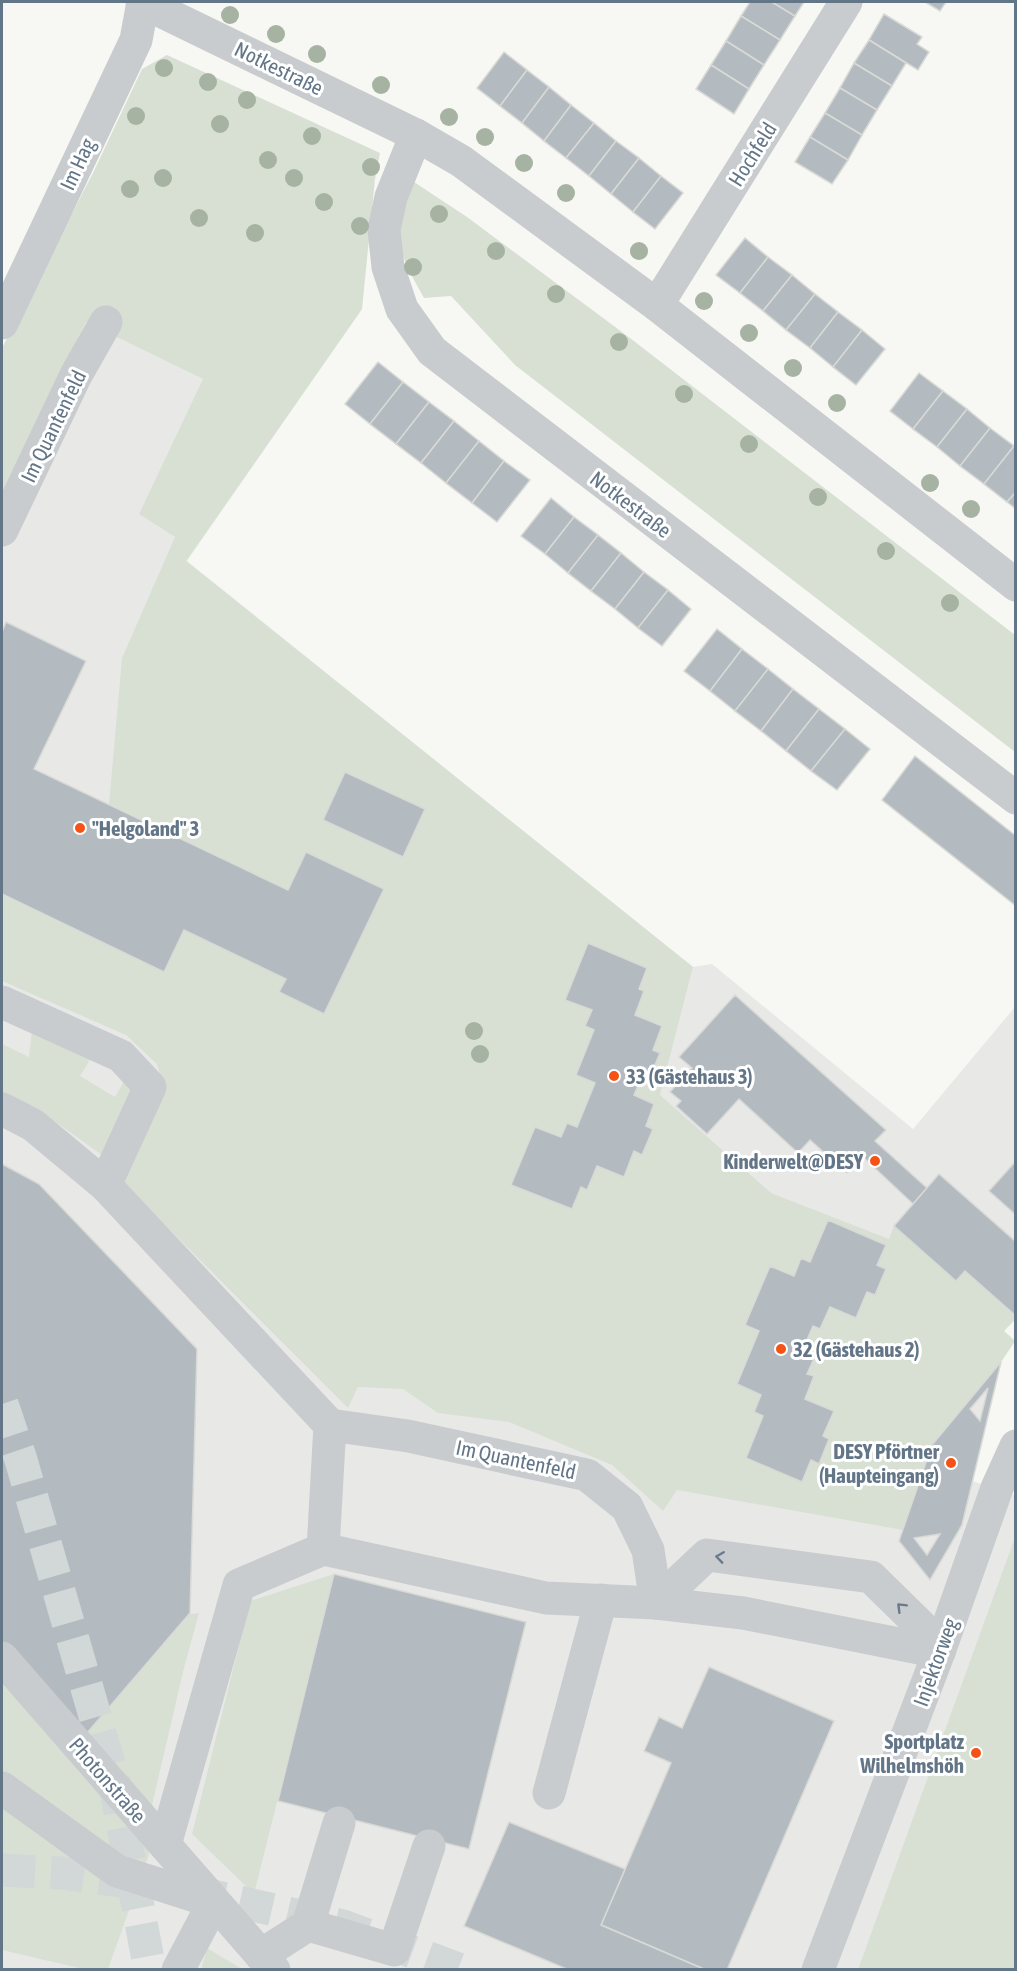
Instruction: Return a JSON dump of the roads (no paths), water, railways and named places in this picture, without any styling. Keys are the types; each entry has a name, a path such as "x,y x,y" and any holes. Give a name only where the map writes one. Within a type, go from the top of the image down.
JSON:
{"street":[{"name":"Notkestraße","path":"143,2 416,135 461,161 657,305 1016,585"},
{"name":"Im Hag","path":"2,323 136,40 143,2"},
{"name":"Hochfeld","path":"657,305 846,2"},
{"name":"Notkestraße","path":"416,135 391,197 384,230 388,267 402,309 432,351 1016,798"},
{"name":"Im Quantenfeld","path":"2,530 76,375 106,322"},
{"path":"2,1002 121,1056 150,1087 105,1185"},
{"path":"2,1109 33,1125 105,1185 330,1425 323,1549"},
{"name":"Im Quantenfeld","path":"330,1425 408,1436 587,1475 627,1507 648,1550 656,1603"},
{"name":"Injektorweg","path":"818,1970 939,1652 997,1488 1016,1446"},
{"path":"165,1845 239,1585 323,1549 546,1598 656,1603 743,1613 939,1652"},
{"path":"656,1603 707,1555 871,1577 921,1626 939,1652"},
{"path":"549,1793 601,1600"},
{"name":"Photonstraße","path":"2,1658 268,1962"},
{"path":"2,1788 117,1871 214,1902 178,1970"},
{"path":"268,1962 308,1925 339,1823"},
{"path":"308,1925 394,1950 429,1846"}],"tunnel":[{"path":"2,1404 21,1460 115,1785 150,1970"},
{"path":"2,1870 62,1873 141,1884"},
{"path":"192,1891 343,1926 461,1970"}],"place":[{"name":"\"Helgoland\" 3","path":"80,828"},
{"name":"33 (Gästehaus 3)","path":"614,1076"},
{"name":"Kinderwelt@DESY","path":"875,1161"},
{"name":"32 (Gästehaus 2)","path":"781,1349"},
{"name":"DESY Pförtner (Haupteingang)","path":"951,1463"},
{"name":"Sportplatz Wilhelmshöh","path":"976,1753"}]}
